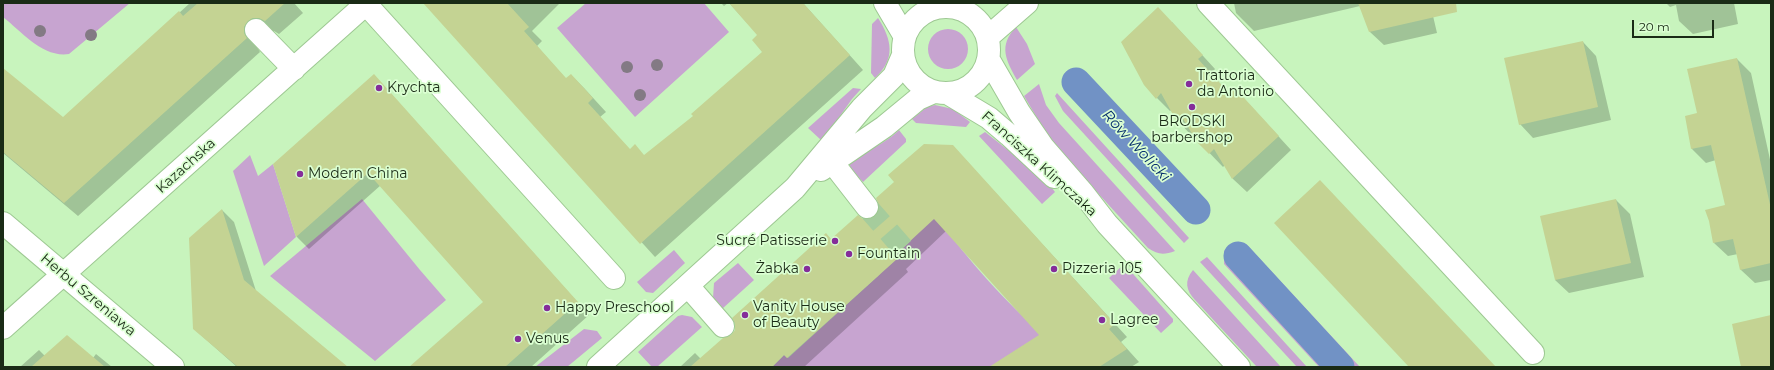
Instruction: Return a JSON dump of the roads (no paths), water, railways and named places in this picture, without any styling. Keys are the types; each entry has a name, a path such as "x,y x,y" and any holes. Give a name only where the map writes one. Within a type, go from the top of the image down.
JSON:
{"street":[{"path":"366,3 614,278"},
{"name":"Kazachska","path":"3,328 366,3"},
{"path":"885,3 904,46 907,68 913,78 922,87 941,93"},
{"path":"988,37 1027,3"},
{"path":"1208,3 1533,353"},
{"path":"598,367 795,188 884,127 918,99 941,93 967,89 981,77 989,60 988,37 981,24 970,14 949,5 925,12 913,23 894,76 862,108 795,188"},
{"path":"256,30 294,68"},
{"name":"Franciszka Klimczaka","path":"989,60 1019,112 1043,147 1083,193 1106,224 1239,367"},
{"name":"Franciszka Klimczaka","path":"941,93 989,118 1010,135 1076,200 1106,224"},
{"path":"832,162 866,207"},
{"name":"Herbu Szreniawa","path":"3,223 173,367"},
{"path":"688,286 723,326"}],"waterway":[{"name":"Rów Wolicki","path":"1076,82 1196,210"},
{"name":"Rów Wolicki","path":"1238,256 1340,367"}],"tunnel":[{"path":"867,207 903,248"}],"place":[{"name":"Trattoria da Antonio","path":"1189,84"},
{"name":"Krychta","path":"379,88"},
{"name":"BRODSKI barbershop","path":"1192,107"},
{"name":"Modern China","path":"300,174"},
{"name":"Sucré Patisserie","path":"835,241"},
{"name":"Fountain","path":"849,254"},
{"name":"Żabka","path":"807,269"},
{"name":"Pizzeria 105","path":"1054,269"},
{"name":"Happy Preschool","path":"547,308"},
{"name":"Vanity House of Beauty","path":"745,315"},
{"name":"Lagree","path":"1102,320"},
{"name":"Venus","path":"518,339"}]}
